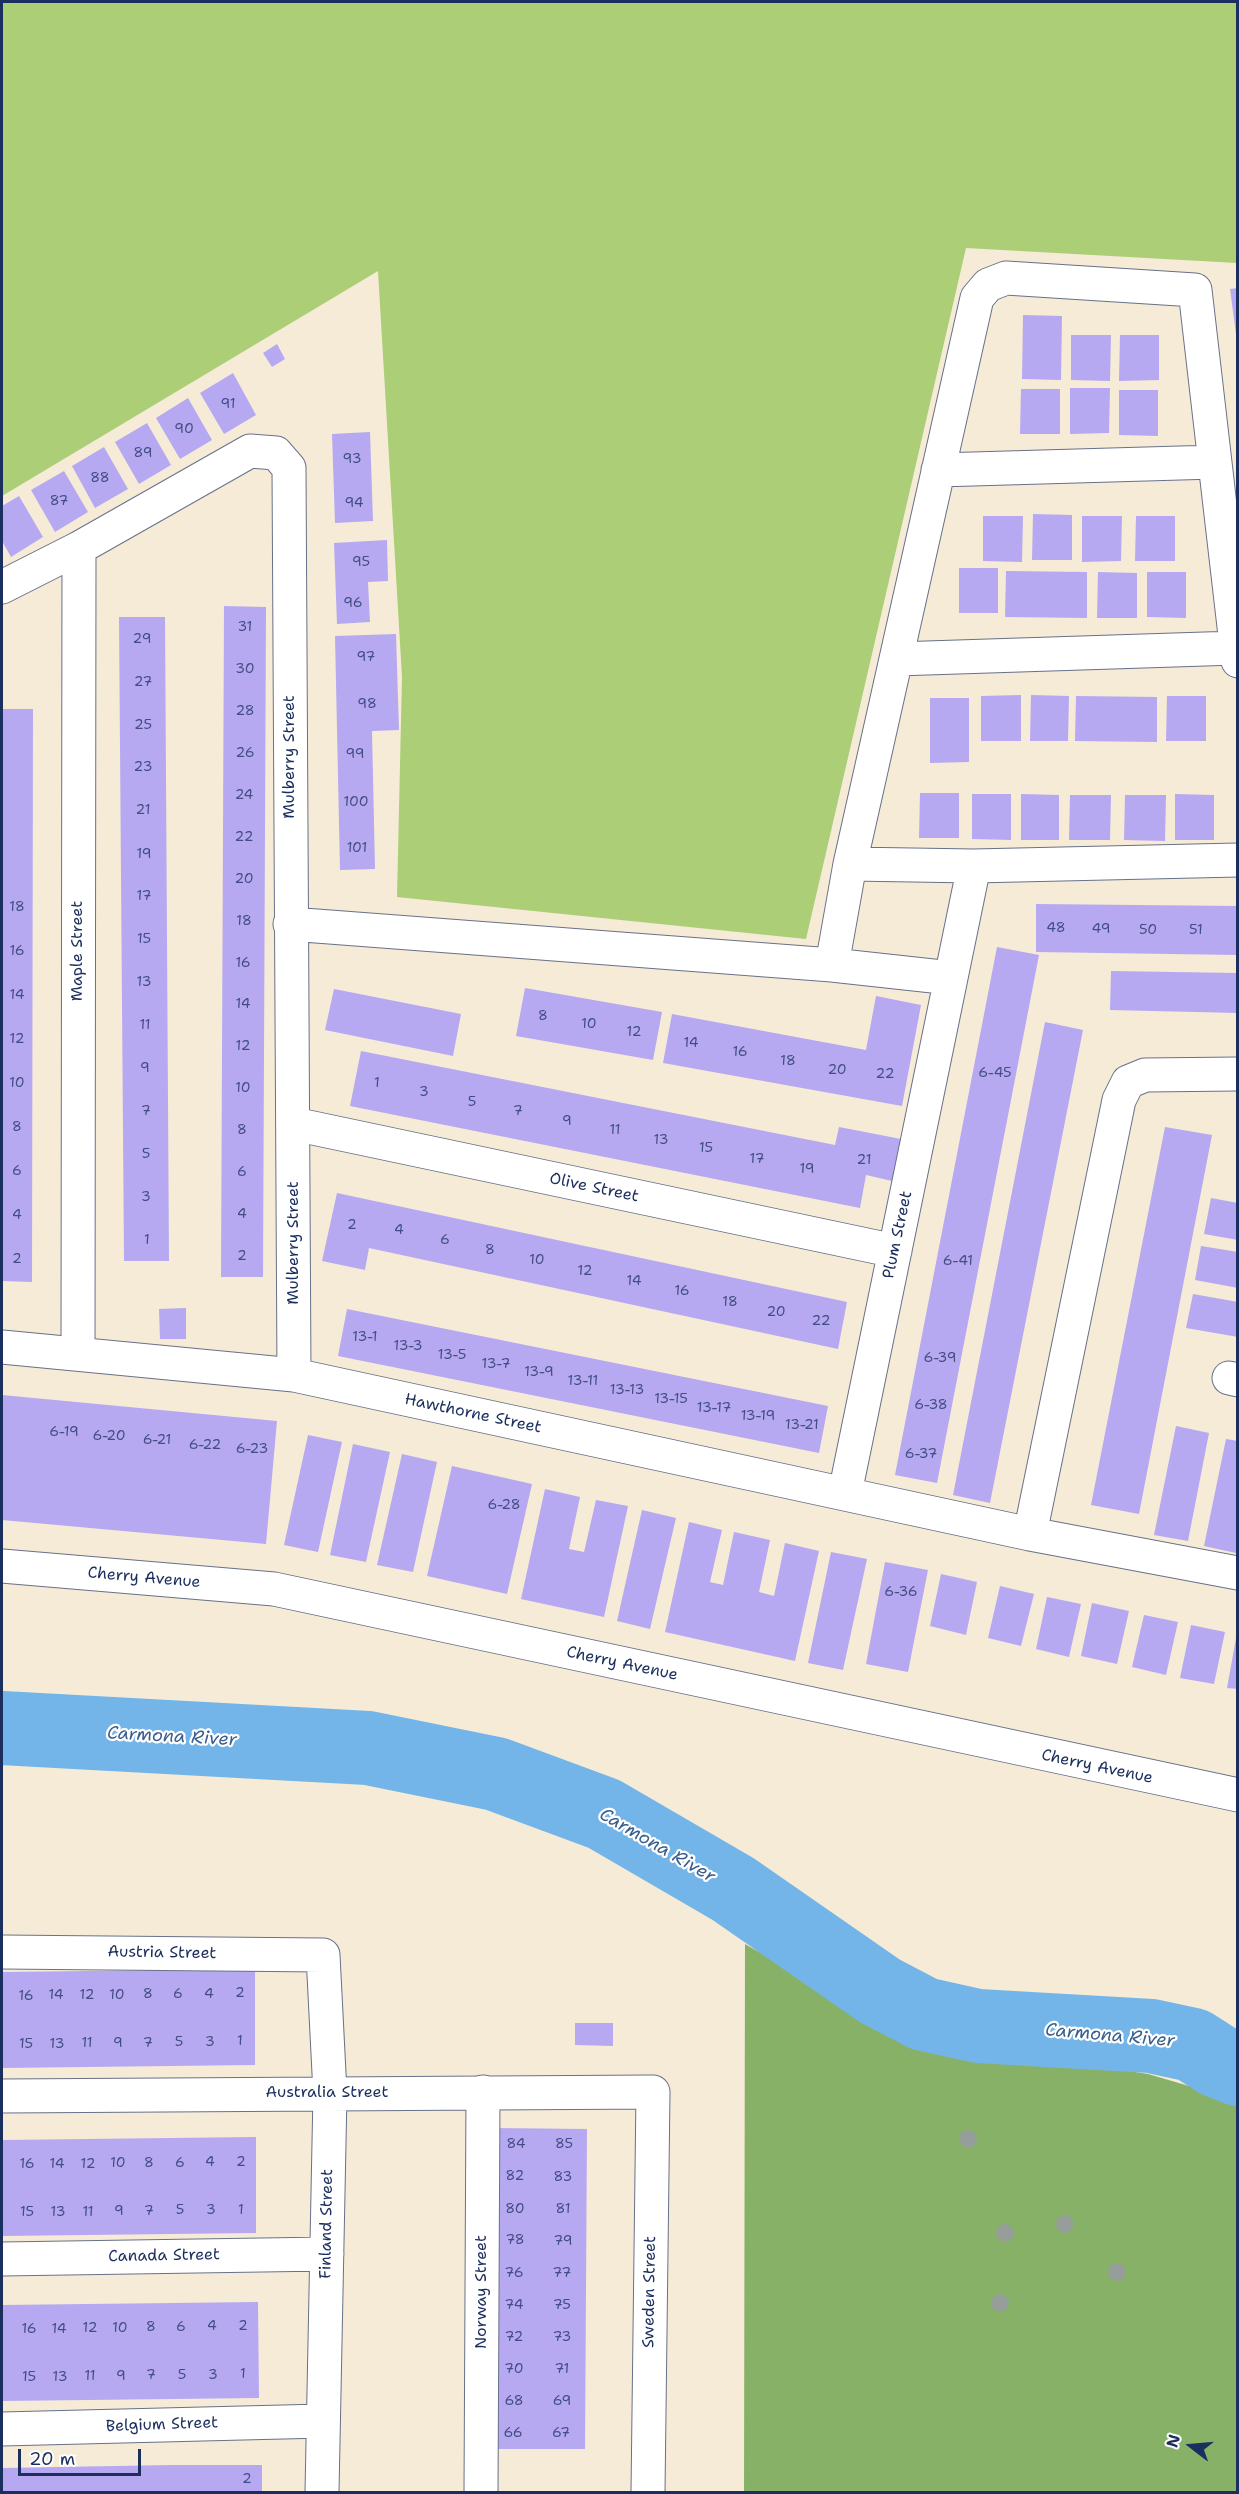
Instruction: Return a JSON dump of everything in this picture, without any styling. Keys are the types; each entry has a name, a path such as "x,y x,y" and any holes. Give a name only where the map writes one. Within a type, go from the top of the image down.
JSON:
{"street":[{"path":"832,965 850,864 977,298 988,285 1006,278 1195,290 1237,654 896,659"},
{"name":"Mulberry Street","path":"2,587 79,548 250,451 276,453 289,468 294,1375"},
{"path":"938,470 1215,462"},
{"name":"Maple Street","path":"78,1353 79,548"},
{"path":"850,864 974,866 1238,860"},
{"name":"Plum Street","path":"845,1493 974,866"},
{"path":"290,924 832,965 951,978"},
{"path":"1030,1534 1119,1100 1128,1082 1145,1075 1238,1074"},
{"name":"Olive Street","path":"294,1124 895,1251"},
{"name":"Hawthorne Street","path":"2,1347 294,1375 939,1515 1238,1573"},
{"name":"Cherry Avenue","path":"2,1566 274,1589 1238,1795"},
{"name":"Austria Street","path":"2,1952 323,1955"},
{"name":"Finland Street","path":"322,2493 330,2093 323,1955"},
{"name":"Norway Street","path":"481,2493 483,2092"},
{"name":"Australia Street","path":"2,2096 653,2092"},
{"name":"Sweden Street","path":"648,2493 653,2092"},
{"name":"Canada Street","path":"2,2259 327,2254"},
{"name":"Belgium Street","path":"2,2429 323,2421"}],"green space":[{"path":"2,2 1237,2 1237,263 966,248 806,939 397,897 402,677 378,271 2,496"},
{"path":"745,1944 912,2036 976,2053 1043,2058 1148,2074 1206,2091 1237,2106 1237,2492 744,2492"}],"building":[{"path":"1238,288 1238,333 1236,334 1230,289"},
{"path":"1023,315 1062,316 1061,380 1022,379"},
{"path":"1071,335 1111,335 1110,381 1071,380"},
{"path":"1120,335 1159,335 1159,380 1119,381"},
{"path":"277,344 285,359 272,367 263,353"},
{"path":"233,373 256,415 224,434 200,393"},
{"path":"1070,388 1110,388 1109,433 1070,434"},
{"path":"1021,389 1060,389 1060,434 1020,434"},
{"path":"1119,390 1158,390 1158,436 1119,435"},
{"path":"188,398 212,440 180,459 156,418"},
{"path":"147,423 171,465 139,484 115,442"},
{"path":"370,432 373,521 335,523 332,434"},
{"path":"104,447 128,489 95,508 72,466"},
{"path":"64,471 88,512 55,532 31,490"},
{"path":"19,496 43,537 11,557 2,541 2,506"},
{"path":"1033,514 1072,515 1072,560 1032,560"},
{"path":"983,516 1023,516 1022,562 983,561"},
{"path":"1082,516 1122,516 1121,561 1082,562"},
{"path":"1136,516 1175,516 1175,561 1135,561"},
{"path":"387,540 388,581 368,582 370,622 337,624 334,543"},
{"path":"959,568 998,568 998,613 959,613"},
{"path":"1006,571 1087,572 1087,618 1005,617"},
{"path":"1098,572 1137,573 1137,618 1097,618"},
{"path":"1147,572 1186,572 1186,618 1147,617"},
{"path":"224,606 266,607 263,1277 221,1277"},
{"path":"119,617 165,617 169,1261 124,1261"},
{"path":"396,634 399,730 372,731 375,869 340,870 335,636"},
{"path":"1021,695 1021,741 981,741 981,696"},
{"path":"1031,695 1069,696 1068,741 1030,741"},
{"path":"1076,696 1157,697 1157,742 1075,741"},
{"path":"1167,696 1206,696 1206,741 1166,741"},
{"path":"930,698 969,698 969,762 930,763"},
{"path":"2,709 33,709 32,1282 2,1281"},
{"path":"920,793 959,793 959,838 919,838"},
{"path":"972,794 1011,794 1011,840 972,839"},
{"path":"1021,794 1059,795 1059,840 1021,840"},
{"path":"1175,794 1214,795 1214,840 1175,840"},
{"path":"1070,795 1111,795 1110,840 1069,840"},
{"path":"1125,795 1166,795 1165,841 1124,840"},
{"path":"1036,904 1238,906 1238,955 1036,952"},
{"path":"997,947 1039,955 937,1483 895,1475"},
{"path":"1111,971 1238,973 1238,1013 1110,1010"},
{"path":"525,988 662,1012 653,1060 516,1036"},
{"path":"334,989 461,1014 453,1056 325,1030"},
{"path":"876,996 921,1005 902,1106 663,1063 672,1014 866,1050"},
{"path":"1045,1022 1083,1030 990,1503 953,1495"},
{"path":"361,1051 835,1145 839,1127 901,1139 892,1181 866,1175 860,1208 350,1106"},
{"path":"1165,1127 1212,1135 1139,1514 1091,1505"},
{"path":"337,1193 847,1302 838,1349 369,1248 365,1270 322,1261"},
{"path":"1211,1198 1238,1203 1238,1240 1204,1234"},
{"path":"1201,1246 1238,1252 1238,1288 1195,1280"},
{"path":"1193,1294 1238,1302 1238,1337 1186,1328"},
{"path":"186,1308 186,1339 160,1339 159,1309"},
{"path":"347,1309 828,1406 819,1453 338,1356"},
{"path":"2,1395 277,1421 266,1544 2,1520"},
{"path":"1176,1426 1209,1433 1188,1541 1154,1535"},
{"path":"308,1435 342,1442 318,1552 284,1545"},
{"path":"1226,1439 1238,1441 1236,1553 1204,1546"},
{"path":"353,1444 390,1452 366,1562 330,1555"},
{"path":"402,1454 437,1462 413,1572 377,1565"},
{"path":"452,1466 532,1484 507,1594 427,1576"},
{"path":"545,1489 580,1497 569,1549 584,1552 596,1500 628,1506 604,1617 521,1599"},
{"path":"642,1510 676,1518 650,1629 617,1621"},
{"path":"689,1522 722,1530 710,1582 723,1585 734,1532 770,1540 759,1592 774,1596 785,1543 819,1551 795,1661 665,1632"},
{"path":"831,1552 867,1559 843,1670 808,1663"},
{"path":"885,1562 928,1570 908,1672 866,1664"},
{"path":"941,1574 977,1582 966,1635 930,1626"},
{"path":"1000,1586 1034,1594 1021,1646 988,1638"},
{"path":"1047,1597 1081,1604 1069,1657 1036,1649"},
{"path":"1092,1603 1129,1611 1117,1664 1081,1656"},
{"path":"1144,1615 1178,1622 1166,1675 1132,1667"},
{"path":"1191,1625 1225,1632 1214,1684 1180,1678"},
{"path":"1236,1638 1238,1638 1238,1689 1227,1688"},
{"path":"255,1969 255,2065 2,2068 2,1972"},
{"path":"575,2023 613,2023 613,2046 575,2045"},
{"path":"492,2128 587,2129 585,2449 488,2449"},
{"path":"256,2137 256,2233 2,2236 2,2140"},
{"path":"258,2302 259,2398 2,2401 2,2305"},
{"path":"262,2465 262,2492 2,2492 2,2468"}],"waterway":[{"name":"Carmona River","path":"2,1728 368,1748 496,1774 604,1814 733,1889 880,1991 924,2014 978,2026 1151,2036 1193,2045 1218,2061 1238,2069"}]}
